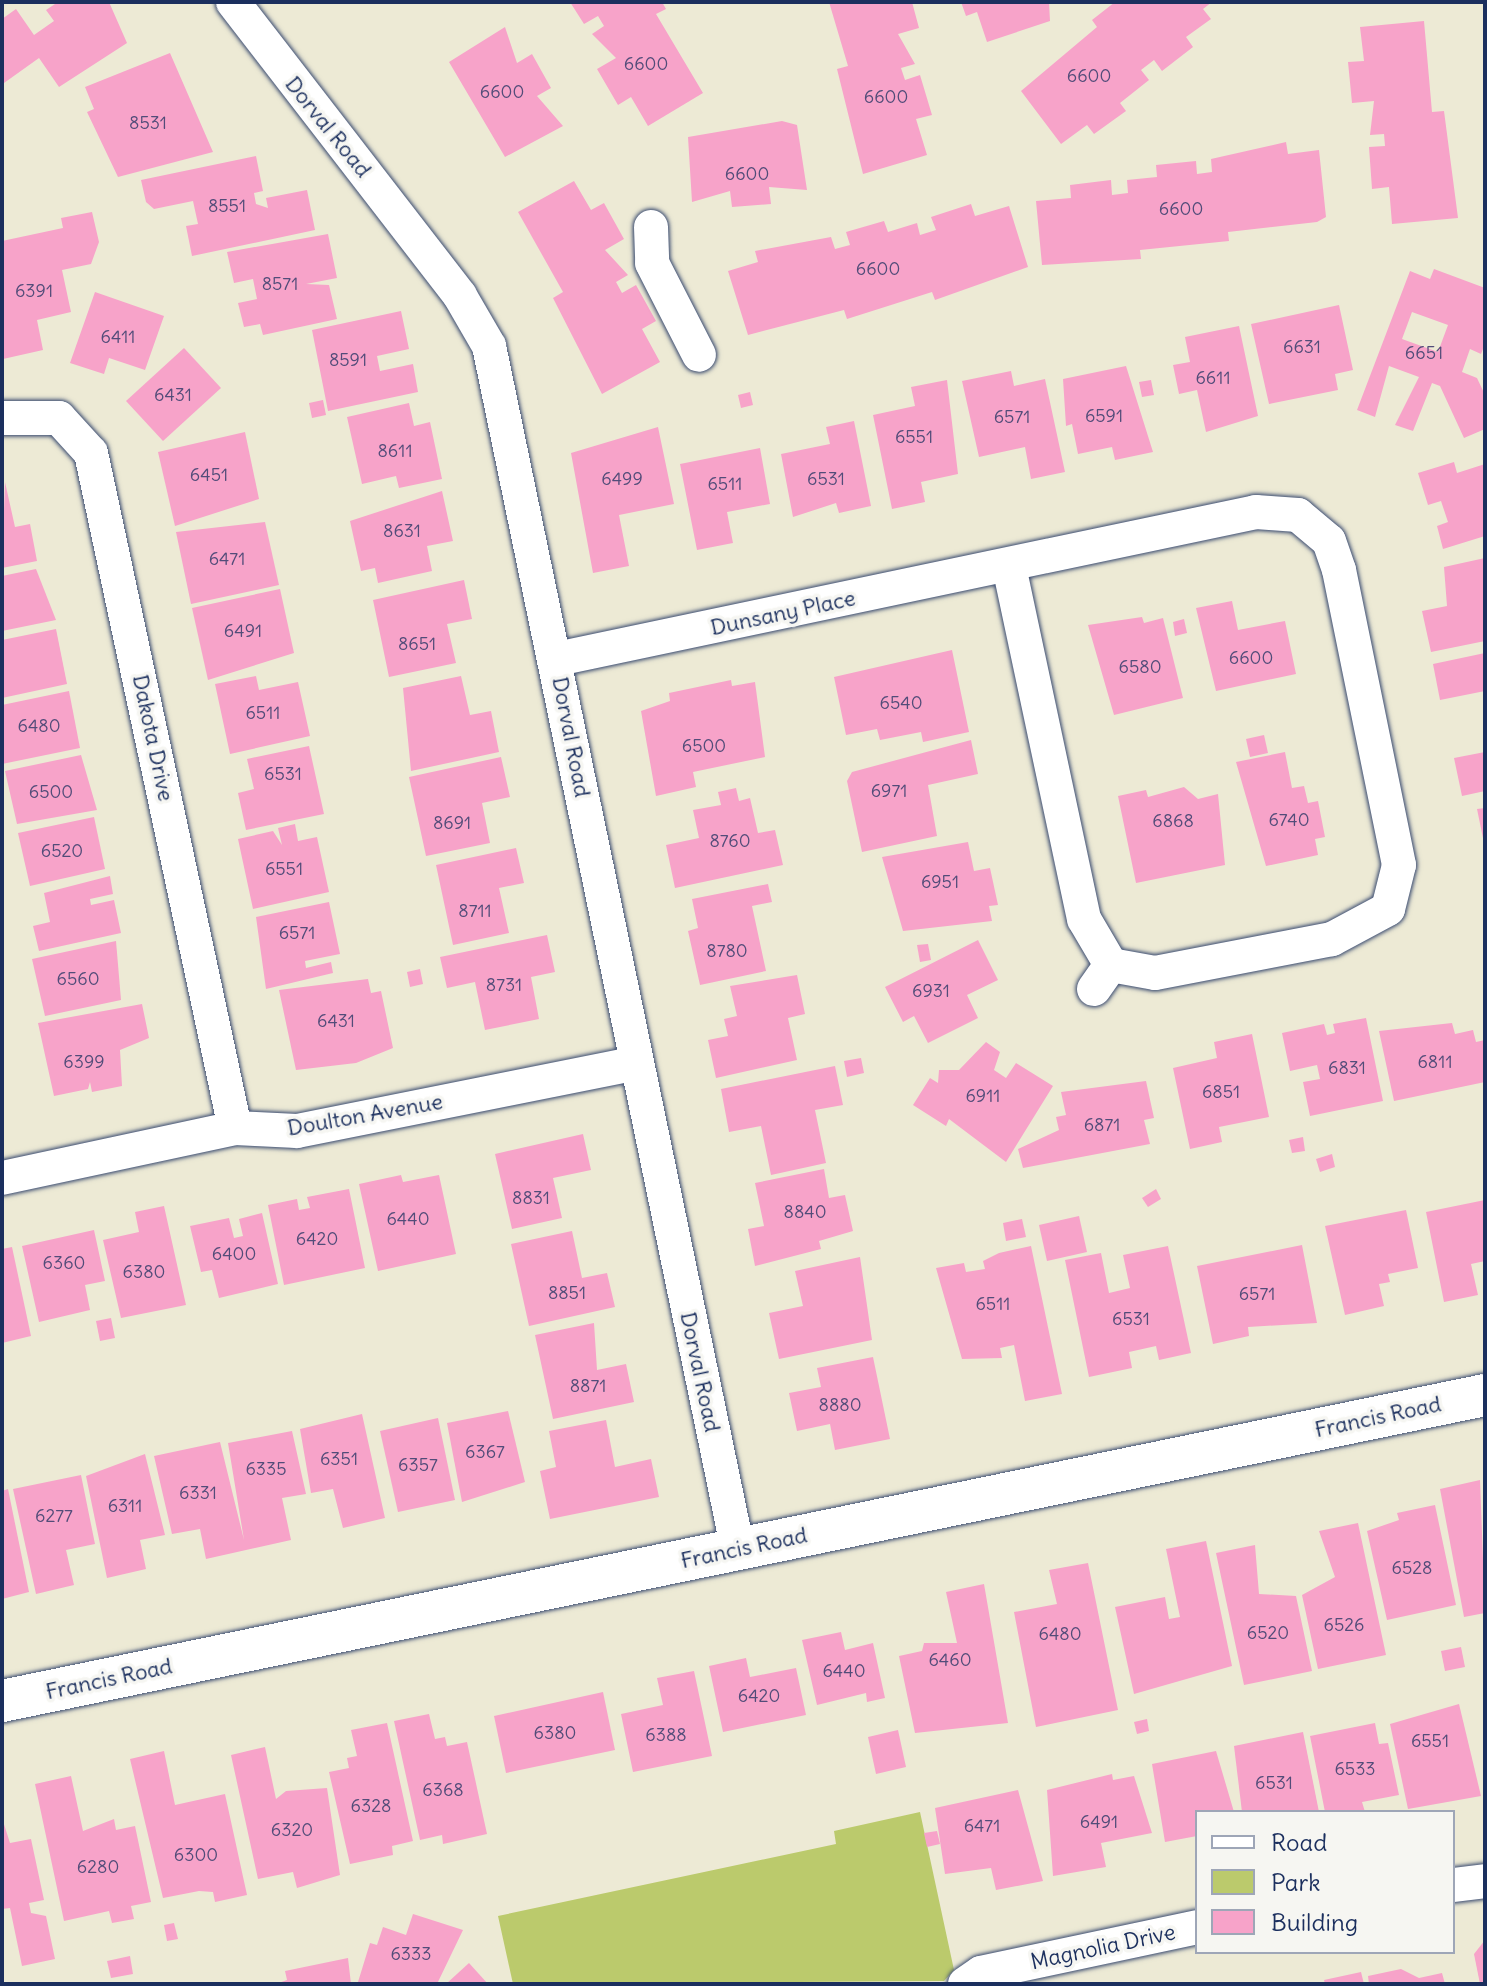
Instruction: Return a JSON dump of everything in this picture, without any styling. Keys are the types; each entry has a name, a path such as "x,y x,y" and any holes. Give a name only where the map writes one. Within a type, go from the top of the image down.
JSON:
{"street":[{"name":"Dorval Road","path":"233,2 460,296 489,346 557,659 633,1064 738,1550"},
{"path":"651,227 652,263 699,355"},
{"name":"Dakota Drive","path":"2,418 59,418 91,453 235,1128"},
{"name":"Dunsany Place","path":"557,659 1009,567 1256,512 1320,510 1335,556 1397,852 1399,916 1332,939 1155,973 1102,977 1084,919 1009,567"},
{"name":"Doulton Avenue","path":"2,1178 235,1128 297,1131 633,1064"},
{"name":"Francis Road","path":"2,1701 1485,1395"},
{"path":"1455,1885 1485,1881"},
{"name":"Magnolia Drive","path":"965,1984 981,1973 1195,1927"}],"green space":[{"path":"920,1812 954,1970 944,1981 513,1984 498,1916 836,1844 834,1831"}],"building":[{"path":"58,2 109,2 127,43 59,87 39,58 4,83 2,19 16,9 34,35 54,21 46,10"},
{"path":"570,2 662,2 666,9 656,14 703,93 648,126 631,97 618,105 597,69 616,58 592,34 604,26 598,16 584,24"},
{"path":"829,2 912,2 919,28 898,34 915,64 901,68 905,80 920,75 932,115 916,119 927,155 863,174 837,69 848,66"},
{"path":"961,2 1049,2 1050,21 987,42 977,12 966,16"},
{"path":"1115,2 1212,2 1203,9 1211,19 1186,37 1193,47 1162,71 1154,60 1141,70 1149,80 1120,103 1126,111 1094,134 1087,125 1061,144 1021,91 1097,27 1092,20"},
{"path":"1424,21 1432,112 1444,111 1458,218 1392,224 1389,187 1372,189 1369,147 1385,146 1384,134 1370,135 1374,101 1352,103 1348,62 1364,61 1360,27"},
{"path":"505,27 517,63 532,54 551,88 537,96 563,126 505,157 449,62"},
{"path":"170,53 213,152 118,177 87,112 94,109 85,87"},
{"path":"782,121 797,125 807,190 769,187 771,204 732,207 730,191 692,202 688,137"},
{"path":"1286,142 1288,154 1319,150 1326,217 1317,222 1228,232 1229,241 1140,250 1141,259 1042,265 1036,201 1071,198 1070,185 1111,180 1112,195 1128,193 1127,180 1157,177 1156,165 1196,161 1197,174 1212,172 1211,159"},
{"path":"256,156 263,191 254,193 256,204 268,208 266,198 307,190 315,230 192,256 186,226 198,224 193,201 154,209 146,202 141,180"},
{"path":"574,181 591,210 604,203 624,239 605,250 628,275 616,282 622,293 636,285 656,321 642,329 660,362 602,394 553,298 563,292 518,212"},
{"path":"971,204 975,216 1009,206 1028,267 935,300 932,292 847,319 844,310 748,335 728,271 758,262 755,251 831,237 835,249 850,245 846,232 884,221 888,232 917,223 920,235 936,230 931,217"},
{"path":"92,212 99,242 91,264 62,270 71,312 37,320 43,350 3,359 2,241 63,228 61,218"},
{"path":"328,234 337,278 306,284 329,285 337,319 263,335 260,324 244,327 238,303 257,299 253,279 234,283 227,252"},
{"path":"1434,269 1485,288 1485,344 1481,354 1470,349 1462,372 1477,378 1485,395 1485,429 1464,438 1440,386 1432,383 1413,431 1395,425 1419,377 1389,366 1375,417 1357,410 1410,271 1430,279","holes":["1412,312 1448,325 1438,352 1402,339"]},
{"path":"95,292 164,316 145,370 109,358 104,374 70,363"},
{"path":"1339,305 1353,370 1335,374 1338,390 1269,404 1251,324"},
{"path":"401,311 409,349 377,356 380,371 413,364 418,392 328,411 312,330"},
{"path":"1239,326 1258,416 1206,432 1197,390 1179,394 1173,365 1190,362 1185,337"},
{"path":"184,348 221,388 163,441 126,401"},
{"path":"1126,366 1153,452 1115,460 1112,447 1078,454 1072,424 1066,426 1063,379"},
{"path":"1011,371 1014,386 1045,379 1065,472 1031,479 1025,447 979,457 962,381"},
{"path":"947,380 958,474 921,482 925,502 892,509 873,415 915,406 911,387"},
{"path":"1151,380 1154,395 1142,397 1139,382"},
{"path":"750,392 753,405 741,408 738,395"},
{"path":"323,400 326,415 312,418 309,403"},
{"path":"409,403 414,426 430,422 442,479 399,488 396,476 362,484 347,417"},
{"path":"854,421 871,506 839,513 836,503 793,517 781,454 830,444 826,427"},
{"path":"658,427 674,504 619,515 629,566 593,573 571,453"},
{"path":"245,432 259,499 175,526 158,452"},
{"path":"760,448 770,504 727,512 733,543 697,550 680,464"},
{"path":"1454,462 1457,473 1485,464 1485,536 1443,549 1437,526 1448,522 1441,501 1428,505 1418,473"},
{"path":"5,482 15,527 30,524 37,561 2,568"},
{"path":"442,491 453,541 427,546 432,571 378,583 375,568 361,571 350,521"},
{"path":"265,522 279,585 191,604 176,532"},
{"path":"1485,558 1485,641 1431,652 1422,611 1447,606 1444,567"},
{"path":"36,569 56,620 2,631 2,576"},
{"path":"464,580 472,619 447,624 456,663 389,677 373,600"},
{"path":"280,589 294,653 208,680 192,608"},
{"path":"1232,601 1238,630 1285,621 1296,674 1216,691 1196,608"},
{"path":"1142,617 1144,623 1163,618 1183,698 1114,715 1088,625"},
{"path":"1184,619 1187,633 1175,636 1173,622"},
{"path":"56,629 67,684 2,698 2,640"},
{"path":"952,650 969,732 923,742 921,732 880,740 877,729 846,735 834,677"},
{"path":"1485,653 1485,691 1440,700 1433,664"},
{"path":"256,676 259,690 298,682 310,736 230,754 215,684"},
{"path":"461,676 470,715 491,711 499,752 411,771 403,688"},
{"path":"731,680 732,686 755,682 765,757 693,772 696,787 656,796 641,711 670,701 669,693"},
{"path":"69,691 80,748 2,764 2,705"},
{"path":"1264,735 1268,753 1250,757 1246,739"},
{"path":"971,740 978,774 928,785 937,836 862,852 847,781 852,772"},
{"path":"309,746 324,814 246,830 238,793 254,789 247,759"},
{"path":"1285,752 1292,788 1304,786 1308,803 1318,801 1325,837 1315,839 1318,855 1266,866 1236,762"},
{"path":"1485,752 1485,791 1462,796 1454,758"},
{"path":"81,755 97,810 17,824 5,771"},
{"path":"501,757 510,797 482,803 490,843 426,856 409,777"},
{"path":"1184,787 1198,799 1218,794 1225,865 1136,883 1118,796 1146,790 1148,797"},
{"path":"736,788 739,801 750,798 758,833 775,830 783,865 675,888 666,845 699,838 693,810 721,805 718,792"},
{"path":"1485,808 1485,843 1484,843 1477,809"},
{"path":"94,817 105,869 30,886 18,833"},
{"path":"295,824 298,841 317,837 329,892 253,909 238,839 273,831 282,845 278,828"},
{"path":"968,842 974,871 990,868 998,905 989,906 992,921 903,931 882,857"},
{"path":"516,848 524,883 499,888 509,933 453,945 436,865"},
{"path":"110,876 113,894 90,899 91,905 114,900 121,933 39,951 33,926 50,922 44,893"},
{"path":"768,884 772,902 752,906 766,971 700,985 688,931 698,928 692,899"},
{"path":"329,902 340,954 305,961 306,968 331,962 333,973 266,989 256,917"},
{"path":"547,935 555,972 531,977 539,1019 485,1030 475,982 447,988 440,957"},
{"path":"978,940 998,980 967,995 978,1018 928,1043 914,1016 903,1022 885,987"},
{"path":"116,941 121,1000 45,1016 32,959"},
{"path":"928,944 931,960 920,962 917,945"},
{"path":"420,969 423,984 410,987 407,972"},
{"path":"797,975 805,1014 788,1018 797,1060 716,1078 708,1040 728,1036 724,1019 737,1016 730,986"},
{"path":"368,979 371,993 381,991 393,1048 356,1063 296,1070 279,990"},
{"path":"142,1004 149,1038 120,1050 122,1086 92,1092 90,1082 88,1089 54,1096 38,1023"},
{"path":"1366,1018 1383,1101 1310,1116 1303,1082 1320,1079 1317,1065 1290,1071 1282,1033 1324,1024 1327,1035 1335,1033 1333,1024"},
{"path":"1452,1023 1455,1034 1473,1030 1476,1042 1485,1040 1485,1082 1394,1101 1379,1031"},
{"path":"1252,1034 1269,1117 1219,1127 1222,1142 1190,1149 1173,1068 1217,1058 1214,1042"},
{"path":"986,1042 1000,1052 994,1070 1006,1078 1016,1063 1053,1086 1006,1162 949,1119 946,1126 913,1105 930,1078 938,1083 939,1070 959,1070"},
{"path":"861,1058 864,1073 847,1077 844,1061"},
{"path":"835,1066 843,1105 815,1110 826,1163 771,1175 761,1126 729,1132 721,1089"},
{"path":"1146,1081 1154,1118 1144,1120 1150,1144 1023,1168 1018,1149 1059,1130 1056,1117 1066,1115 1061,1092"},
{"path":"583,1134 591,1170 553,1178 562,1218 512,1229 495,1154"},
{"path":"1303,1137 1305,1151 1292,1153 1289,1140"},
{"path":"1332,1154 1335,1167 1320,1172 1316,1159"},
{"path":"824,1169 829,1198 845,1195 853,1231 819,1241 821,1249 755,1266 748,1229 764,1226 755,1183"},
{"path":"401,1175 403,1182 439,1175 456,1254 378,1271 359,1184"},
{"path":"349,1189 365,1268 284,1285 268,1205 297,1199 299,1210 310,1208 307,1197"},
{"path":"1156,1189 1161,1199 1148,1207 1142,1198"},
{"path":"1485,1200 1485,1261 1471,1264 1478,1295 1444,1302 1426,1212"},
{"path":"164,1206 186,1305 121,1318 103,1240 139,1232 135,1212"},
{"path":"1406,1210 1418,1268 1388,1274 1390,1282 1379,1284 1384,1306 1345,1315 1325,1226"},
{"path":"262,1213 278,1284 219,1298 212,1270 201,1272 190,1226 229,1218 234,1238 243,1236 239,1219"},
{"path":"1079,1216 1087,1252 1047,1261 1039,1225"},
{"path":"1022,1219 1026,1237 1006,1241 1003,1223"},
{"path":"94,1230 105,1281 85,1285 90,1310 39,1322 22,1246"},
{"path":"572,1231 582,1278 607,1273 615,1307 529,1326 511,1244"},
{"path":"1302,1245 1317,1323 1248,1327 1249,1336 1213,1344 1197,1266"},
{"path":"1031,1246 1062,1394 1025,1401 1014,1345 1000,1348 1002,1358 962,1359 936,1268 964,1263 966,1272 985,1269 983,1261 999,1253"},
{"path":"1168,1246 1191,1353 1159,1360 1156,1346 1129,1352 1132,1368 1089,1377 1065,1260 1101,1253 1109,1293 1130,1288 1123,1255"},
{"path":"12,1247 31,1336 2,1343 2,1249"},
{"path":"860,1257 872,1340 779,1359 769,1313 803,1306 795,1271"},
{"path":"111,1318 115,1338 100,1341 96,1321"},
{"path":"594,1323 597,1370 626,1364 634,1402 553,1419 535,1335"},
{"path":"873,1357 890,1439 835,1450 830,1424 797,1431 789,1393 821,1387 817,1368"},
{"path":"508,1411 525,1482 462,1502 447,1423"},
{"path":"362,1414 385,1518 343,1528 333,1489 311,1493 300,1429"},
{"path":"438,1418 455,1500 398,1512 380,1431"},
{"path":"606,1420 615,1467 651,1459 659,1497 550,1519 540,1471 556,1467 549,1431"},
{"path":"292,1431 306,1494 282,1498 291,1540 206,1559 200,1529 172,1534 154,1456 220,1442 244,1540 228,1443"},
{"path":"145,1454 165,1535 140,1540 146,1569 107,1578 86,1476"},
{"path":"81,1475 95,1544 66,1550 74,1585 36,1594 13,1489"},
{"path":"1480,1480 1485,1613 1464,1617 1440,1489"},
{"path":"8,1489 29,1592 2,1599 2,1491"},
{"path":"1435,1505 1456,1605 1387,1620 1367,1531 1399,1520 1397,1513"},
{"path":"1358,1523 1386,1655 1318,1669 1302,1595 1335,1577 1319,1531"},
{"path":"1206,1541 1232,1666 1134,1694 1115,1607 1165,1597 1169,1619 1180,1617 1166,1549"},
{"path":"1255,1545 1259,1594 1296,1596 1312,1671 1244,1685 1216,1553"},
{"path":"1088,1563 1118,1710 1036,1727 1014,1612 1057,1604 1049,1570"},
{"path":"984,1584 1008,1723 915,1733 899,1656 922,1651 924,1643 957,1643 946,1592"},
{"path":"841,1632 845,1650 873,1643 885,1698 867,1702 866,1693 817,1705 802,1640"},
{"path":"1461,1647 1465,1667 1445,1671 1441,1651"},
{"path":"746,1658 750,1677 796,1668 806,1715 723,1732 709,1666"},
{"path":"694,1671 712,1756 633,1772 621,1714 663,1705 657,1678"},
{"path":"603,1692 615,1750 506,1773 494,1716"},
{"path":"1459,1704 1481,1796 1408,1809 1390,1724"},
{"path":"429,1714 435,1739 445,1737 447,1746 467,1742 487,1834 443,1844 442,1835 420,1840 394,1721"},
{"path":"1147,1719 1149,1731 1137,1734 1134,1722"},
{"path":"387,1723 413,1841 392,1846 393,1855 350,1864 329,1772 349,1768 347,1758 357,1756 351,1730"},
{"path":"1375,1723 1379,1744 1388,1743 1399,1795 1362,1802 1364,1810 1325,1810 1310,1736"},
{"path":"898,1730 906,1767 876,1774 868,1737"},
{"path":"1303,1732 1319,1810 1242,1810 1234,1746"},
{"path":"265,1747 276,1799 286,1791 327,1788 340,1875 297,1888 293,1872 258,1879 231,1755"},
{"path":"164,1751 175,1805 225,1794 247,1895 215,1902 213,1892 199,1891 163,1898 130,1759"},
{"path":"1216,1751 1233,1810 1195,1810 1195,1836 1165,1842 1152,1764"},
{"path":"1112,1774 1113,1780 1134,1776 1152,1833 1101,1843 1106,1867 1053,1876 1047,1790"},
{"path":"71,1776 83,1831 114,1819 116,1830 135,1826 151,1902 131,1906 134,1919 112,1923 109,1911 64,1921 35,1784"},
{"path":"1018,1790 1043,1881 996,1890 991,1868 945,1874 935,1808"},
{"path":"2,1818 10,1843 31,1839 44,1900 29,1903 31,1913 46,1916 55,1959 22,1966 10,1908 2,1909"},
{"path":"937,1831 940,1844 927,1847 924,1833"},
{"path":"413,1914 463,1930 437,1984 358,1982 370,1943 377,1945 383,1927 406,1935"},
{"path":"174,1923 178,1939 167,1941 164,1925"},
{"path":"1485,1940 1485,1984 1480,1984 1474,1954"},
{"path":"130,1956 133,1974 111,1978 107,1961"},
{"path":"348,1958 351,1984 276,1984 287,1980 285,1971"},
{"path":"469,1963 488,1984 446,1984"},
{"path":"1401,1969 1419,1978 1442,1973 1445,1984 1369,1984 1368,1976"},
{"path":"1361,1972 1364,1984 1325,1984 1324,1980"}]}
